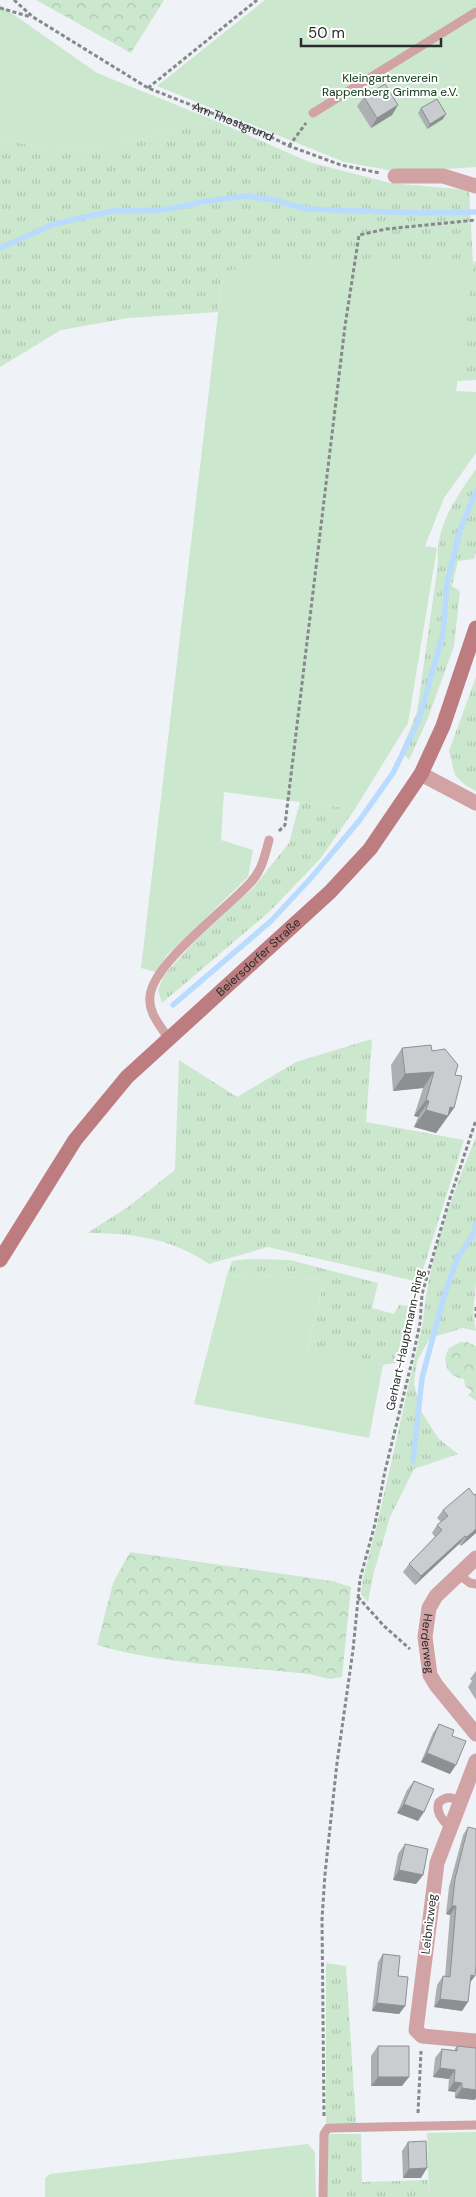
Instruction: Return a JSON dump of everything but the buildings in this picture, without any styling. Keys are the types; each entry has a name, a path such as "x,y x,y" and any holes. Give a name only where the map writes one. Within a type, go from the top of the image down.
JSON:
{"street":[{"path":"395,176 443,176 476,186"},
{"name":"Beiersdorfer Straße","path":"0,1260 75,1140 127,1077 330,892 370,849 421,774 443,726 476,628"},
{"path":"421,774 476,804"},
{"name":"Herderweg","path":"476,1558 436,1596 429,1608 425,1630 430,1675 476,1734"},
{"name":"Leibnizweg","path":"422,2036 416,2030 437,1863 476,1761"},
{"path":"422,2036 476,2042"}],"lane":[{"path":"313,113 476,12"},
{"path":"168,1038 153,1016 150,996 159,975 197,932 252,881 262,864 269,840"},
{"path":"458,1574 470,1584 476,1584"},
{"path":"323,2197 324,2134 328,2128 476,2124"}],"path":[{"name":"Am Thostgrund","path":"14,0 33,17 148,88 341,166 395,176"},
{"path":"148,88 257,0"},
{"path":"0,8 33,17"},
{"path":"289,146 313,113"},
{"path":"269,840 285,826 344,336 359,235 386,229 476,220"},
{"name":"Gerhart-Hauptmann-Ring","path":"324,2134 322,1919 336,1773 353,1650 360,1579 375,1524 385,1471 420,1323 422,1294 448,1201 476,1120"},
{"path":"476,1307 476,1318"},
{"path":"358,1597 384,1626 417,1654 427,1658"},
{"path":"417,2127 422,2036"}],"green space":[{"path":"36,0 164,0 131,53"},
{"name":"Kleingartenverein Rappenberg Grimma e.V.","path":"265,0 476,0 476,167 399,172 344,162 157,86"},
{"path":"0,5 97,73 216,121 90,151 0,141"},
{"path":"216,121 309,162 390,183 469,190 473,263 476,261 476,380 456,381 472,264 223,271 218,312 128,318 61,330 0,367 0,141 90,151"},
{"path":"314,260 473,264 456,391 476,392 476,453 444,498 425,546 437,548 408,723 355,809 224,792 221,840 253,850 248,877 167,955 156,972 141,968 223,271"},
{"path":"476,469 476,553 474,559 458,561 452,586 460,591 454,646 428,718 409,760 401,751 417,712 438,564 440,537 443,525 454,502"},
{"path":"476,677 476,791 465,785 455,775 449,751"},
{"path":"300,802 355,809 320,859 270,911 162,1003 158,990 164,975 198,938 253,888 289,843"},
{"path":"372,1039 366,1122 464,1140 419,1282 268,1247 209,1264 181,1248 151,1239 119,1234 87,1233 128,1207 175,1170 179,1060 237,1097 296,1062"},
{"path":"476,1137 476,1283 473,1314 476,1331 463,1328 430,1338 417,1361 414,1384 421,1411 438,1438 458,1454 414,1469 390,1517 374,1572 368,1602 361,1594 363,1578 377,1525 423,1322 430,1275 450,1204"},
{"path":"249,1259 290,1260 378,1283 372,1308 394,1314 399,1305 409,1306 413,1318 401,1362 383,1365 308,1349 324,1279 227,1275 232,1261"},
{"path":"227,1275 324,1279 308,1348 383,1365 369,1438 194,1404"},
{"path":"461,1342 467,1342 476,1346 476,1401 468,1395 472,1391 465,1386 464,1379 453,1375 447,1368 446,1358 449,1348"},
{"path":"130,1552 332,1581 351,1587 342,1677 330,1679 309,1674 176,1661 123,1652 97,1645 113,1583"},
{"path":"326,1963 346,1966 356,2123 326,2123"},
{"path":"476,2132 476,2197 429,2197 427,2133"},
{"path":"331,2134 361,2134 362,2182 428,2180 429,2197 327,2197 326,2137"},
{"path":"308,2144 315,2152 316,2197 45,2197 45,2178 50,2174"}],"waterway":[{"path":"0,248 54,224 112,211 163,210 207,201 247,196 274,200 306,209 419,213 476,212"},
{"path":"173,1005 271,921 311,878 359,821 393,773 418,722 443,634 447,583 460,530 476,491"},
{"path":"413,1461 422,1378 444,1296 457,1259 474,1233 476,1224"}]}
